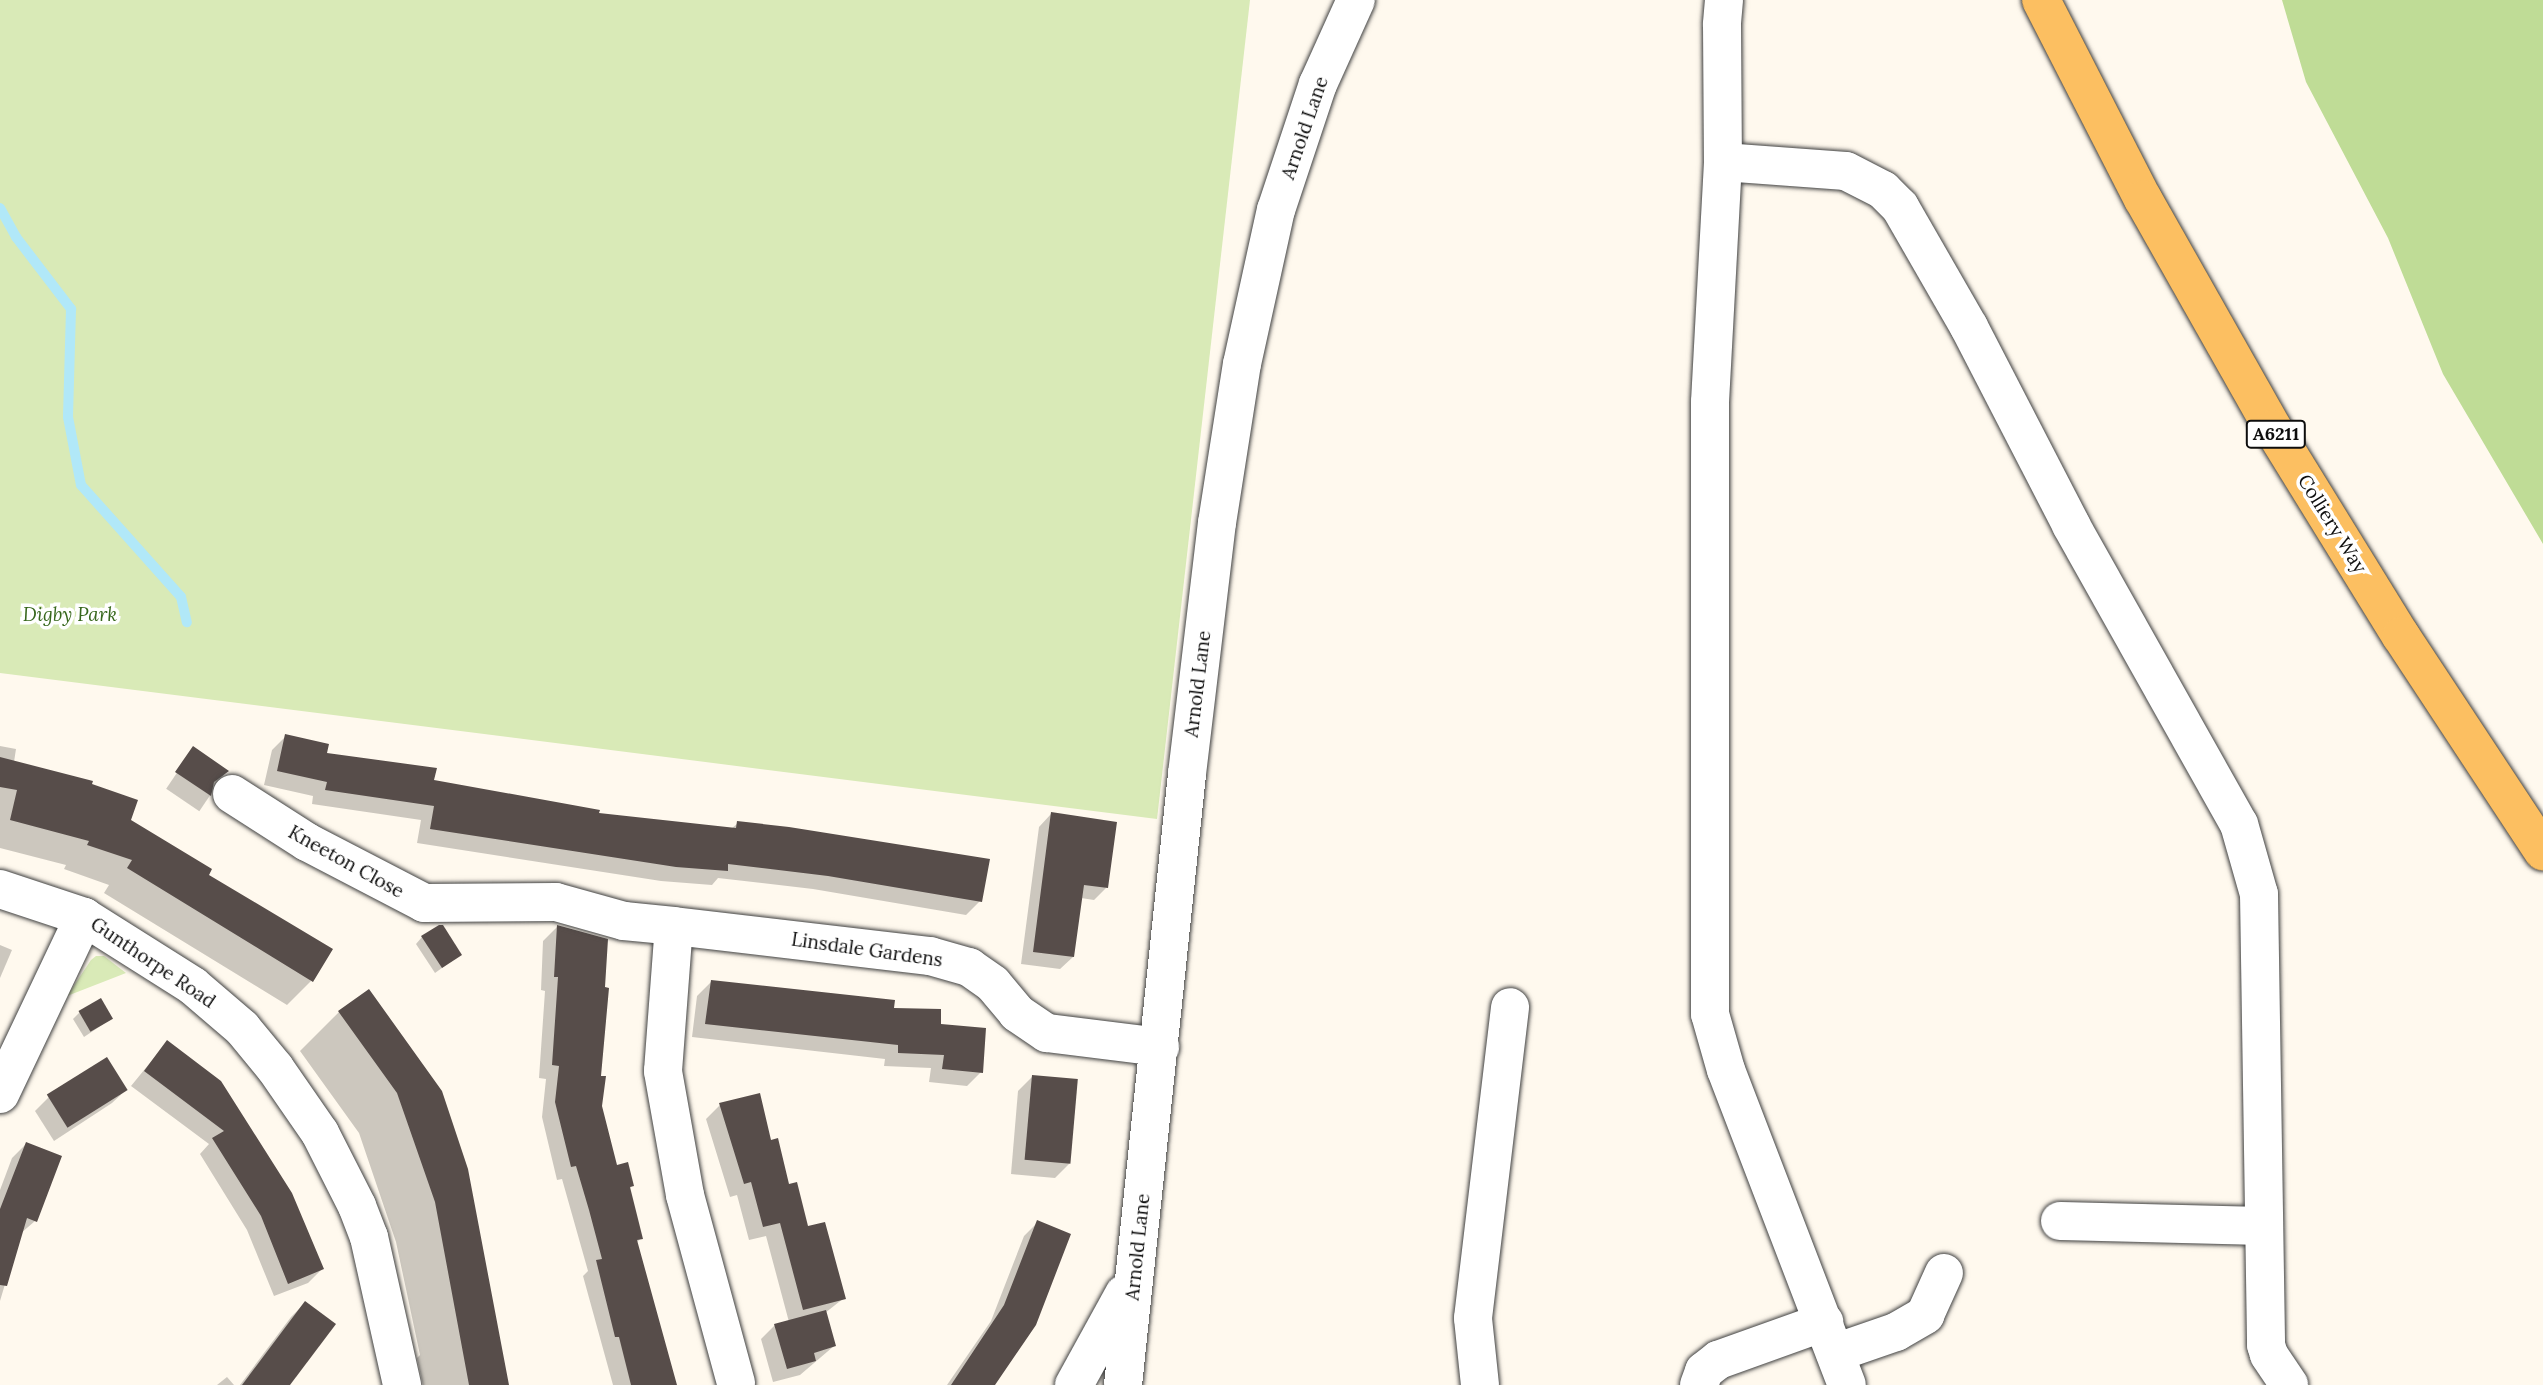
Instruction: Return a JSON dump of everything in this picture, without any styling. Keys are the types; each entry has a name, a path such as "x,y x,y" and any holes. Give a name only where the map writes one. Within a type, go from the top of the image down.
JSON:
{"main road":[{"name":"Colliery Way","path":"2041,0 2143,199 2273,429 2402,636 2543,851"}],"street":[{"name":"Arnold Lane","path":"1123,1385 1217,523 1242,365 1276,210 1318,84 1356,0"},
{"path":"1724,0 1721,25 1723,162 1710,402 1710,1014 1726,1070 1835,1353"},
{"path":"1723,162 1846,171 1883,190 1900,207 1969,327 2071,525 2239,824 2259,894 2266,1345 2269,1355 2289,1385"},
{"name":"Kneeton Close","path":"232,794 307,842 424,903 556,902 593,911"},
{"name":"Gunthorpe Road","path":"0,889 84,916 193,986 242,1028 320,1133 357,1206 369,1237 402,1385"},
{"name":"Linsdale Gardens","path":"593,911 624,921 930,956 969,967 993,984 1017,1013 1047,1033 1160,1047"},
{"path":"0,1094 84,916"},
{"path":"674,926 663,1071 685,1195 736,1383"},
{"path":"1480,1385 1473,1318 1510,1007"},
{"path":"2060,1221 2264,1226"},
{"path":"1074,1385 1135,1273"},
{"path":"1699,1385 1704,1371 1718,1360 1835,1353 1896,1332 1924,1315 1944,1273"}],"green space":[{"name":"Digby Park","path":"0,0 1250,0 1157,819 0,673"},
{"path":"2282,0 2543,0 2543,544 2443,374 2388,238 2306,82"},
{"path":"96,956 104,956 126,973 67,996 91,960"}],"building":[{"path":"285,734 329,744 327,753 437,768 434,780 600,810 599,813 736,828 737,821 789,827 990,859 982,902 828,876 728,864 728,871 676,867 430,829 434,806 325,790 327,782 277,771"},
{"path":"193,746 229,771 214,782 211,796 175,772"},
{"path":"0,757 93,781 92,784 138,800 131,820 212,869 209,875 333,949 313,982 127,868 132,860 87,845 89,841 10,820 17,790 0,787"},
{"path":"1051,812 1117,822 1108,888 1084,885 1074,957 1033,952"},
{"path":"443,925 462,955 442,968 421,936"},
{"path":"557,925 608,939 605,987 609,988 601,1076 606,1076 602,1106 617,1165 628,1162 634,1186 630,1187 643,1239 637,1240 677,1385 631,1385 619,1337 615,1337 596,1260 602,1259 576,1166 571,1167 555,1102 559,1066 552,1065 558,977 554,977"},
{"path":"711,980 895,1000 894,1008 941,1009 941,1024 986,1028 983,1073 942,1069 944,1055 898,1053 898,1045 705,1024"},
{"path":"369,989 442,1091 468,1169 509,1385 469,1385 435,1202 397,1093 338,1011"},
{"path":"101,998 113,1019 90,1032 78,1011"},
{"path":"167,1040 221,1081 292,1193 324,1269 288,1284 261,1216 212,1138 224,1131 144,1071"},
{"path":"107,1057 128,1090 67,1128 47,1095"},
{"path":"1032,1075 1078,1079 1070,1164 1025,1160"},
{"path":"760,1093 771,1140 778,1138 789,1184 797,1182 808,1226 825,1222 846,1299 803,1310 780,1223 763,1227 751,1182 744,1184 719,1103"},
{"path":"26,1142 62,1156 37,1222 27,1218 7,1286 0,1285 0,1209"},
{"path":"1037,1220 1071,1234 1036,1325 995,1385 951,1385 1004,1305"},
{"path":"305,1301 336,1324 290,1385 242,1385"},
{"path":"826,1310 836,1346 814,1353 816,1361 787,1369 774,1324"}],"waterway":[{"path":"0,208 16,237 71,309 68,417 81,485 181,597 187,622"}]}
